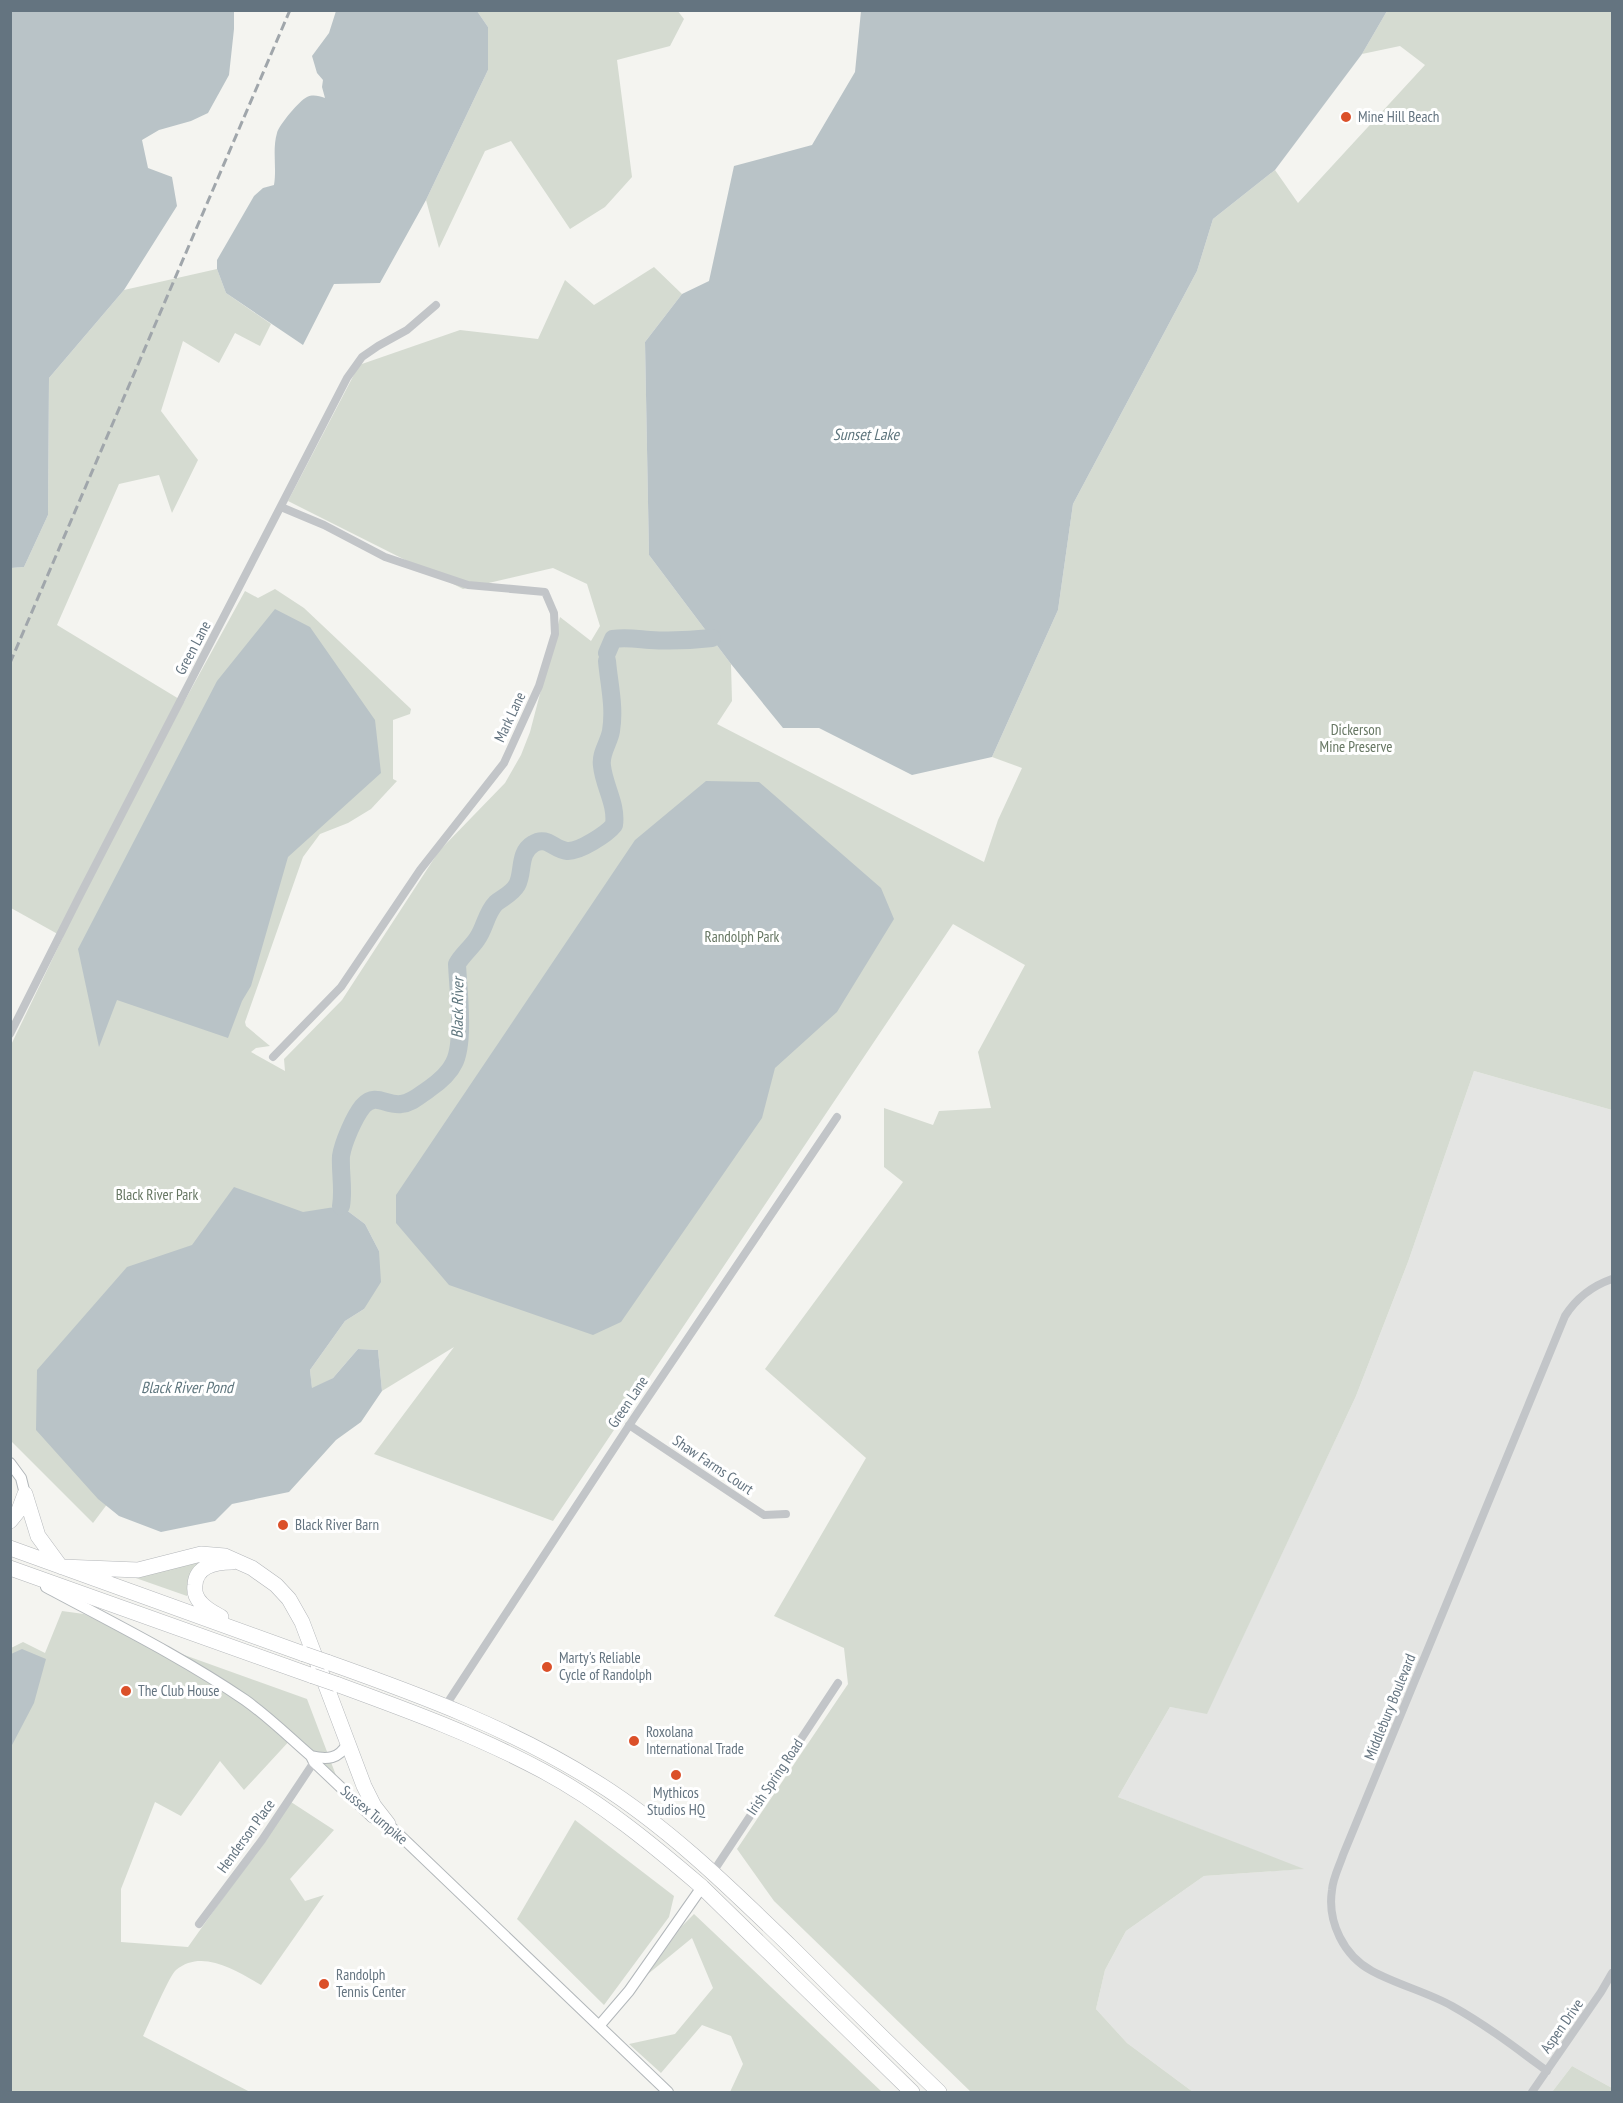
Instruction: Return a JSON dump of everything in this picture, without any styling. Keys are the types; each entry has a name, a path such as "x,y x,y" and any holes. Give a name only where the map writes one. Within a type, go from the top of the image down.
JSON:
{"highway":[{"path":"10,1521 19,1510 25,1494"},
{"path":"25,1494 38,1536 61,1566 138,1570 194,1555 212,1554 225,1556 265,1576 289,1599 302,1622 364,1786 374,1806 388,1824"},
{"path":"10,1548 446,1705 538,1748 597,1782 657,1825 713,1872 939,2092"},
{"path":"241,1563 225,1562 209,1565 197,1577 195,1590 197,1599 204,1607 251,1634"},
{"path":"12,1569 336,1684 458,1730 545,1772 626,1826 702,1887 912,2092"}],"main road":[{"path":"10,1462 21,1478 25,1494"},
{"name":"Sussex Turnpike","path":"12,1569 127,1630 227,1689 268,1718 372,1817 388,1824 668,2092"},
{"path":"312,1759 331,1758 344,1750 347,1744"},
{"path":"599,2026 629,1991 702,1887"}],"street":[{"name":"Green Lane","path":"10,1034 347,378 362,357 407,330 436,305"},
{"name":"Mark Lane","path":"273,1057 341,987 420,870 504,763 539,686 555,634 554,613 545,592 468,585 385,557 324,525 281,507"},
{"name":"Green Lane","path":"446,1705 629,1425 837,1117"},
{"name":"Middlebury Boulevard","path":"1547,2071 1482,2024 1451,2005 1364,1966 1346,1947 1337,1930 1333,1920 1331,1898 1332,1887 1343,1855 1565,1316 1581,1296 1612,1279"},
{"name":"Shaw Farms Court","path":"629,1425 764,1515 786,1514"},
{"name":"Irish Spring Road","path":"713,1872 838,1683"},
{"name":"Henderson Place","path":"199,1924 262,1840 312,1759"},
{"name":"Aspen Drive","path":"1532,2092 1612,1973"}],"shaded area":[{"path":"1474,1071 1612,1110 1612,2088 1572,2066 1552,2092 1193,2092 1127,2043 1096,2009 1105,1970 1126,1931 1204,1876 1302,1869 1118,1797 1170,1707 1207,1713 1356,1396 1408,1262"}],"green space":[{"path":"677,10 684,19 670,46 617,60 632,177 605,207 570,229 511,141 485,151 439,248 426,200 488,70 488,27 477,11"},
{"path":"1387,11 1612,11 1612,1110 1474,1071 1408,1262 1356,1396 1207,1714 1170,1707 1118,1797 1304,1869 1204,1876 1126,1931 1105,1970 1096,2009 1127,2043 1193,2092 971,2092 774,1901 737,1849 848,1684 844,1648 774,1616 866,1458 765,1369 903,1182 884,1167 884,1108 933,1125 939,1111 991,1108 978,1052 1025,965 953,924 553,1521 374,1454 454,1347 382,1391 378,1350 358,1349 333,1378 312,1389 310,1370 345,1321 364,1309 379,1251 365,1224 341,1206 330,1208 93,1523 11,1441 10,1047 63,937 11,908 11,568 24,567 48,515 49,378 124,290 217,269 226,293 271,324 260,346 235,333 219,363 183,341 161,411 198,460 172,513 159,475 119,484 57,625 184,702 245,591 258,598 275,589 304,608 411,709 410,714 393,720 393,779 397,781 371,809 348,823 320,834 303,857 245,1022 246,1026 270,1046 256,1048 251,1052 285,1071 284,1059 342,1000 439,851 505,783 521,755 530,732 560,617 591,641 600,626 587,584 553,568 463,589 288,501 359,365 460,330 538,339 565,280 594,305 654,267 682,294 645,342 649,555 731,664 732,701 717,724 984,862 998,820 1022,768 992,757 1058,610 1073,504 1197,271 1213,219 1275,170 1298,203 1425,65 1400,46 1362,54"},
{"path":"205,1559 188,1583 187,1596 130,1576"},
{"path":"62,1611 84,1614 123,1633 307,1699 337,1778 292,1738 244,1790 220,1761 181,1816 155,1802 121,1889 121,1942 188,1947 291,1802 334,1830 290,1879 305,1901 324,1895 261,1985 219,1964 197,1961 186,1964 173,1974 143,2036 250,2092 11,2092 11,1648 23,1642 45,1653"},
{"path":"575,1820 674,1896 669,1917 604,2005 517,1919"},
{"path":"694,1914 882,2092 730,2092 743,2064 731,2036 702,2025 661,2073 629,2044 675,2034 713,1988 692,1938 648,1974 682,1926"},
{"path":"1572,2066 1612,2088 1612,2092 1552,2092"}],"water":[{"path":"11,10 234,11 234,29 229,75 208,113 191,121 159,130 142,140 148,168 172,177 177,206 124,290 49,378 48,515 24,567 11,568"},
{"path":"336,11 477,11 488,27 488,70 426,200 380,283 334,284 303,345 226,293 217,269 217,260 254,196 263,188 274,185 276,139 281,125 303,99 314,95 325,98 323,80 317,73 312,56 329,33"},
{"name":"Sunset Lake","path":"861,11 1387,11 1362,54 1275,170 1213,219 1197,271 1073,504 1058,610 992,757 912,775 819,728 783,728 731,664 649,555 645,342 682,294 709,281 734,166 812,145 855,72"},
{"path":"275,609 310,627 375,720 381,773 288,857 251,986 242,1001 228,1038 117,1000 99,1047 78,949 217,681"},
{"path":"706,781 759,782 881,888 894,919 837,1012 775,1068 762,1118 621,1322 593,1335 449,1285 396,1223 396,1195 635,840"},
{"name":"Black River Pond","path":"234,1187 303,1212 341,1206 365,1224 379,1251 381,1282 364,1309 345,1321 310,1370 312,1388 333,1378 358,1349 378,1350 382,1391 361,1422 336,1440 289,1492 232,1504 215,1521 161,1532 119,1516 98,1499 36,1430 37,1370 127,1267 192,1245"},
{"path":"22,1649 46,1659 34,1703 11,1747 11,1654"}],"waterway":[{"name":"Black River","path":"607,653 613,639 712,638"},
{"name":"Black River","path":"341,1206 342,1151 346,1137 363,1106 372,1100 396,1104 412,1100 440,1081 454,1063 460,1029 457,964 480,935 496,903 513,891 517,885 525,852 533,844 542,841 562,850 572,851 592,842 614,825 614,810 603,773 602,761 612,722 607,661"}],"railway":[{"path":"10,663 290,10"}],"place":[{"name":"Mine Hill Beach","path":"1346,117"},
{"name":"Black River Barn","path":"283,1525"},
{"name":"Marty's Reliable Cycle of Randolph","path":"547,1667"},
{"name":"The Club House","path":"126,1691"},
{"name":"Roxolana International Trade","path":"634,1741"},
{"name":"Mythicos Studios HQ","path":"676,1775"},
{"name":"Randolph Tennis Center","path":"324,1984"}],"park label":[{"name":"Dickerson Mine Preserve","path":"1356,738"},
{"name":"Randolph Park","path":"742,937"},
{"name":"Black River Park","path":"157,1195"}]}
